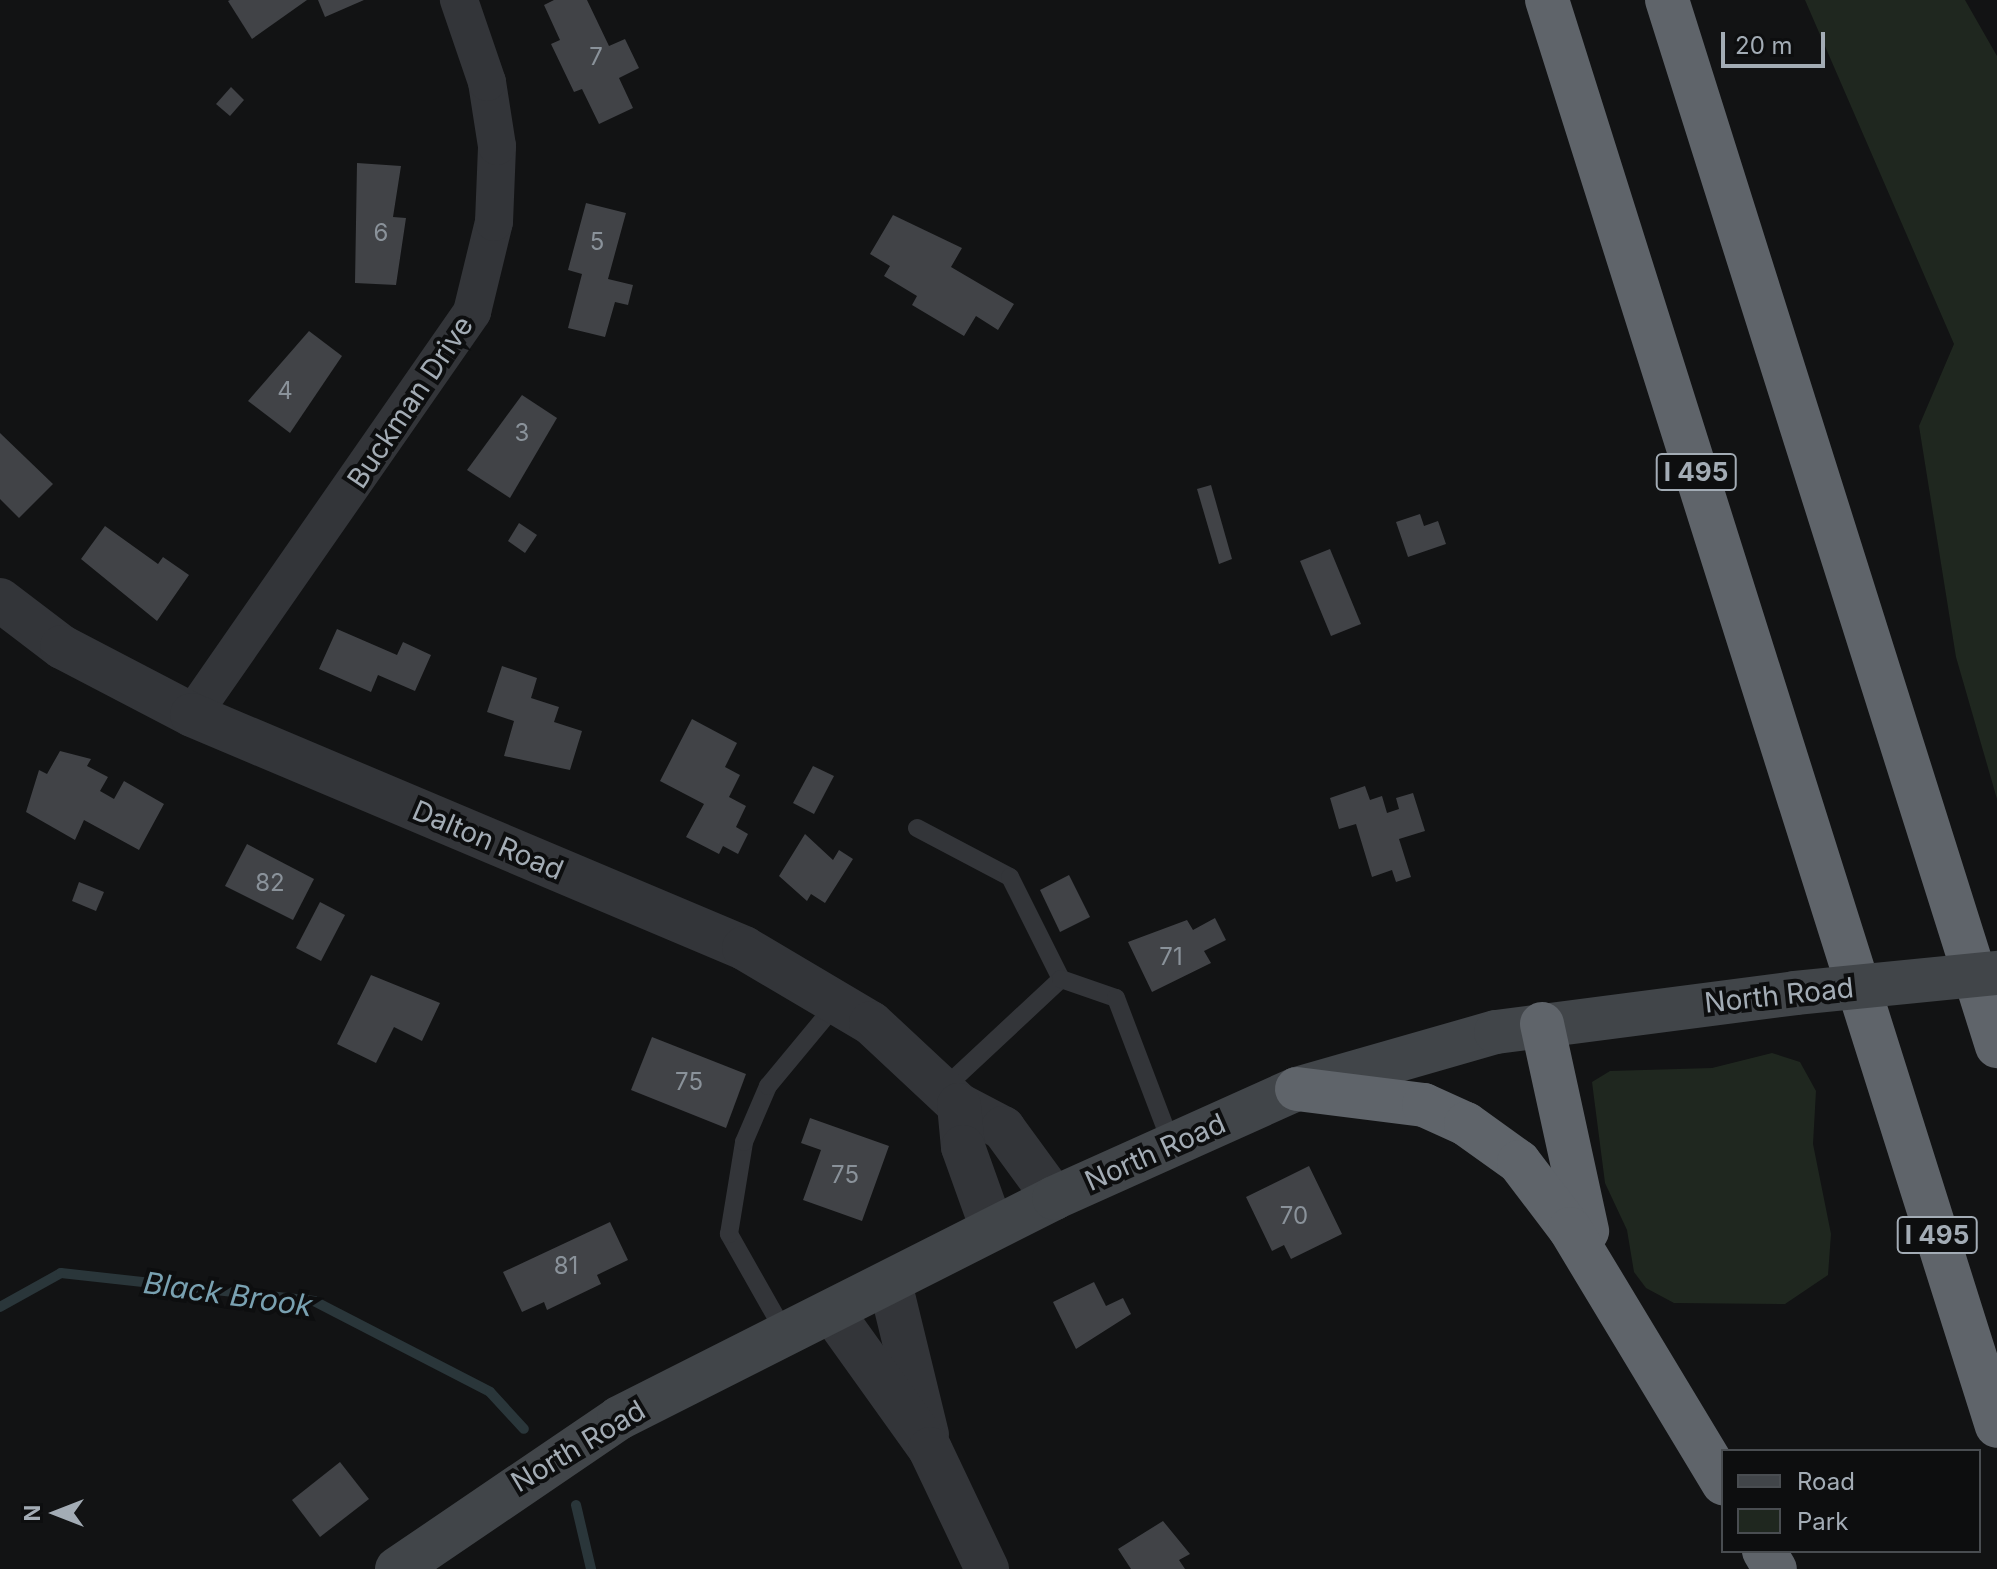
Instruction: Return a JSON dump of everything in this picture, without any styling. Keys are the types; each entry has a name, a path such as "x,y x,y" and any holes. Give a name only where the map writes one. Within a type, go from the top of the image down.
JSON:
{"highway":[{"name":"I 495","path":"1547,0 1997,1426"},
{"path":"1667,0 1997,1046"},
{"path":"1542,1024 1563,1147 1606,1286"},
{"path":"1297,1089 1389,1097 1466,1124 1532,1176 1606,1286 1721,1480"}],"main road":[{"name":"North Road","path":"397,1569 619,1418 786,1336 992,1228 1171,1143 1297,1089 1447,1043 1542,1024 1795,993 1997,973"}],"street":[{"name":"Buckman Drive","path":"192,715 472,312 494,222 497,146 487,82 459,0"},
{"name":"Dalton Road","path":"0,600 62,647 192,715 744,948 837,1003 952,1096 1003,1128 1054,1198"},
{"path":"952,1096 963,1147 992,1228"},
{"path":"890,1283 930,1449"},
{"path":"832,1312 930,1449 987,1569"}],"lane":[{"path":"917,828 1010,877 1061,979 1116,998 1171,1143"},
{"path":"952,1096 1061,979"},
{"path":"786,1336 729,1234 744,1142 768,1086 837,1003"}],"green space":[{"path":"1805,0 1965,0 1997,56 1997,799 1956,657 1919,426 1954,344"},
{"path":"1772,1053 1800,1062 1816,1091 1813,1144 1831,1234 1828,1275 1785,1304 1674,1303 1646,1288 1634,1272 1627,1230 1605,1183 1592,1082 1610,1071 1712,1068"}],"building":[{"path":"230,0 307,0 252,39 228,1"},
{"path":"318,0 364,0 325,17"},
{"path":"554,0 587,0 609,46 625,39 639,68 619,78 633,108 599,124 582,89 574,92 551,44 560,40 544,5"},
{"path":"231,87 244,100 230,116 216,104"},
{"path":"357,163 401,166 393,217 406,218 396,285 355,283"},
{"path":"586,203 626,213 608,279 633,285 628,305 615,302 605,337 568,328 582,274 568,270"},
{"path":"893,215 962,248 951,267 1014,304 998,330 976,316 964,336 912,305 917,296 884,276 890,266 870,254"},
{"path":"309,331 342,356 290,433 248,401"},
{"path":"522,395 557,418 510,498 467,470"},
{"path":"0,433 53,484 19,518 0,499"},
{"path":"1211,485 1232,559 1219,564 1197,489"},
{"path":"1420,514 1424,526 1438,521 1446,544 1408,557 1396,522"},
{"path":"519,523 537,535 525,553 508,541"},
{"path":"105,526 158,564 163,557 189,575 157,621 81,559"},
{"path":"1330,549 1361,624 1331,636 1300,561"},
{"path":"337,629 397,655 403,642 431,655 415,691 378,675 371,692 319,669"},
{"path":"502,666 537,678 531,698 559,707 554,722 582,731 570,770 504,756 514,721 487,712"},
{"path":"692,719 737,743 725,767 740,775 729,797 746,806 736,827 748,834 738,854 723,846 719,854 686,837 704,804 660,781"},
{"path":"60,751 91,759 87,766 108,777 100,791 114,799 124,781 164,804 139,850 84,820 75,840 26,812 39,770 47,774"},
{"path":"813,766 834,776 814,814 793,803"},
{"path":"1365,786 1370,800 1382,796 1387,813 1399,809 1396,798 1413,793 1425,831 1399,839 1411,877 1396,882 1392,870 1372,877 1356,824 1339,829 1330,798"},
{"path":"805,834 833,860 839,850 853,859 825,903 811,894 807,901 779,876"},
{"path":"247,844 314,879 293,920 225,886"},
{"path":"1069,875 1090,917 1060,932 1040,890"},
{"path":"79,882 104,892 96,911 72,901"},
{"path":"320,902 345,915 321,961 296,948"},
{"path":"1215,918 1226,940 1204,951 1211,963 1152,992 1128,942 1187,920 1193,930"},
{"path":"371,975 440,1003 422,1041 394,1027 376,1063 337,1044"},
{"path":"652,1037 746,1074 726,1128 631,1090"},
{"path":"810,1118 889,1146 862,1221 803,1200 821,1150 801,1143"},
{"path":"1309,1166 1342,1234 1291,1259 1284,1245 1272,1251 1246,1197"},
{"path":"610,1222 628,1260 597,1275 601,1284 547,1310 544,1302 522,1312 503,1272"},
{"path":"1094,1282 1106,1306 1123,1298 1131,1314 1076,1349 1053,1302"},
{"path":"340,1462 369,1499 320,1537 292,1500"},
{"path":"1163,1521 1190,1554 1179,1560 1185,1569 1131,1569 1118,1549"}],"waterway":[{"name":"Black Brook","path":"0,1307 61,1273 314,1301 490,1392 524,1429"},
{"name":"Black Brook","path":"576,1505 591,1569"}]}
